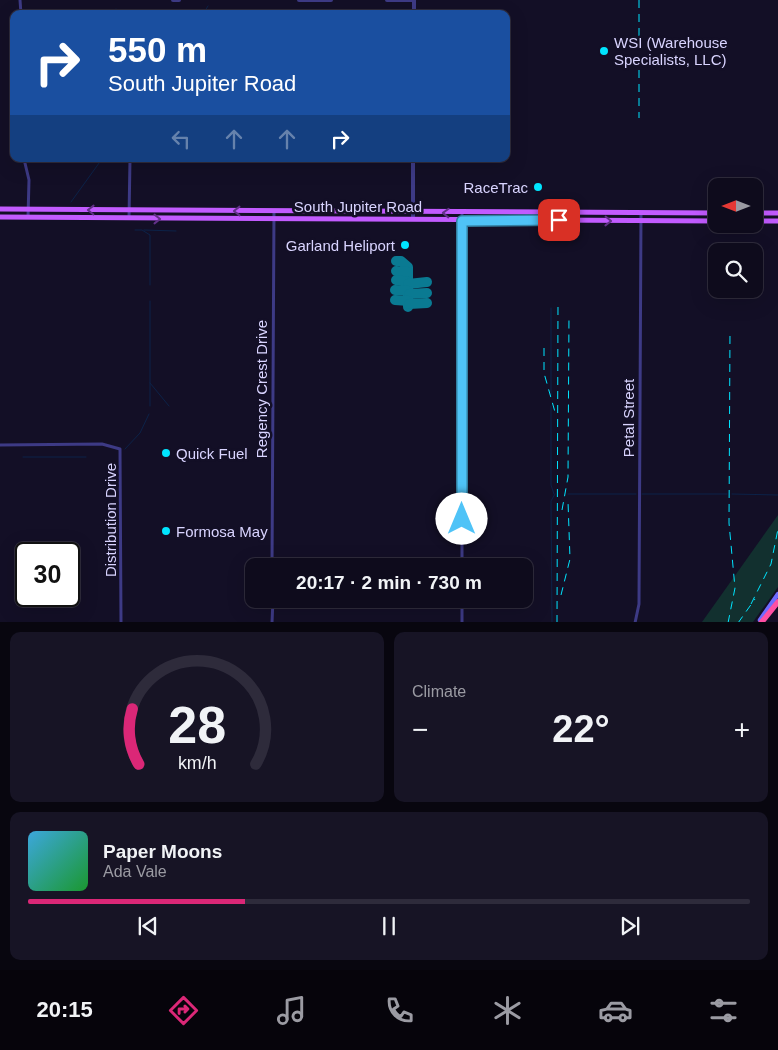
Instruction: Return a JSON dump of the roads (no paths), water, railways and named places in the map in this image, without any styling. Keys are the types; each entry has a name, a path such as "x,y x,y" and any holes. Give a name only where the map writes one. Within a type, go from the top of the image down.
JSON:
{"highway":[{"path":"760,622 778,602"}],"main road":[{"name":"South Jupiter Road","path":"0,210 708,213"},
{"path":"185,211 185,219"},
{"path":"695,213 696,221"},
{"path":"763,213 778,213"},
{"name":"South Jupiter Road","path":"0,217 708,221"},
{"path":"763,221 778,221"},
{"path":"760,622 778,594"}],"street":[{"path":"173,0 179,0"},
{"path":"299,0 331,0"},
{"path":"387,0 414,0"},
{"path":"25,162 29,180 28,217"},
{"path":"129,219 130,162"},
{"path":"413,162 413,219"},
{"name":"Regency Crest Drive","path":"272,558 274,211"},
{"path":"462,213 462,558"},
{"name":"Petal Street","path":"635,622 639,604 641,213"},
{"name":"Distribution Drive","path":"0,445 102,444 120,450 121,622"},
{"path":"272,622 273,608"},
{"path":"462,608 462,622"}],"waterway":[{"path":"206,10 208,6"},
{"path":"71,202 100,162"},
{"path":"135,230 142,230 150,235 150,285"},
{"path":"144,230 176,231"},
{"path":"150,301 150,406"},
{"path":"551,308 551,395"},
{"path":"150,383 169,406"},
{"path":"551,406 551,485 554,494"},
{"path":"125,449 140,433 149,414"},
{"path":"23,457 86,457"},
{"path":"552,622 551,501 555,494"},
{"path":"568,494 636,494"},
{"path":"642,494 727,494"},
{"path":"732,494 778,495"}],"railway":[{"path":"639,0 639,118"},
{"path":"557,622 558,304"},
{"path":"562,510 568,477 569,315"},
{"path":"728,622 735,588 729,523 730,332"},
{"path":"544,348 544,373 555,412"},
{"path":"561,595 570,559 568,501"},
{"path":"751,604 771,564 778,529"},
{"path":"739,622 755,599"}],"place":[{"name":"WSI (Warehouse Specialists, LLC)","path":"604,51"},
{"name":"RaceTrac","path":"538,187"},
{"name":"Garland Heliport","path":"405,245"},
{"name":"Quick Fuel","path":"166,453"},
{"name":"Formosa May","path":"166,531"}]}
